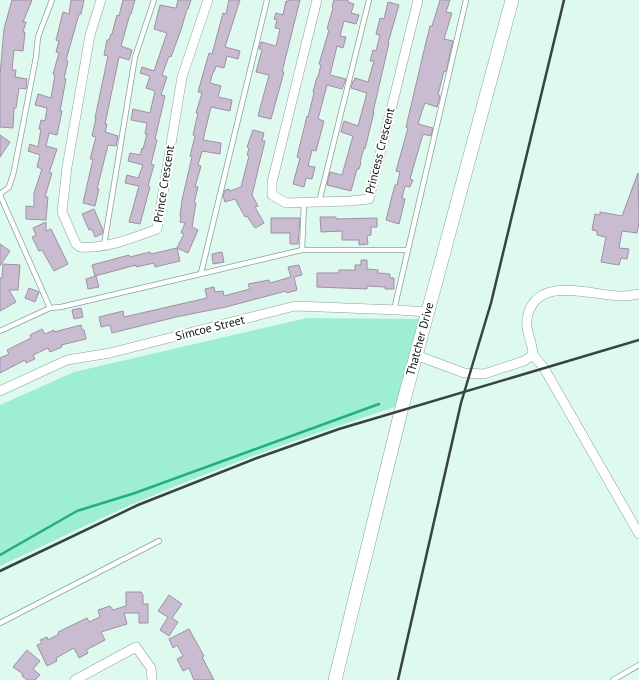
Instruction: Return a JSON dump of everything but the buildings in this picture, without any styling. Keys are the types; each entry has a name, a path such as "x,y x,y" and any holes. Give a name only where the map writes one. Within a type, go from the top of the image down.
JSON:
{"main road":[{"name":"Thatcher Drive","path":"335,680 427,312 512,0"}],"street":[{"name":"Prince Crescent","path":"101,0 90,36 67,167 62,212 76,244 80,247 104,245 157,230 182,77 208,0"},
{"name":"Princess Crescent","path":"317,0 272,182 272,195 286,203 369,199 418,0"},
{"path":"639,294 624,296 567,289 553,291 540,297 531,306 527,320 527,334 533,346 533,355 544,368 639,534"},
{"name":"Simcoe Street","path":"0,391 67,360 110,353 295,306 427,312"},
{"path":"416,355 464,373 484,374 524,361 533,355"},
{"path":"74,680 136,646 151,668 152,680"}],"lane":[{"path":"50,308 0,194 9,187 14,171 36,57 38,37 52,0"},
{"path":"104,245 135,56 154,0"},
{"path":"201,273 266,0"},
{"path":"318,202 369,0"},
{"path":"394,310 466,0"},
{"path":"302,250 304,202"},
{"path":"0,331 50,308 61,307 302,250 407,250"},
{"path":"0,623 159,541"},
{"path":"613,680 639,665"}],"green space":[{"path":"307,318 418,319 421,325 398,406 298,440 200,476 135,503 0,566 0,405 74,372"}],"waterway":[{"path":"0,555 77,511 135,493 379,404"}],"railway":[{"path":"398,680 461,403 491,303 564,0"},
{"path":"0,571 138,505 257,458 339,429 639,340"}]}
